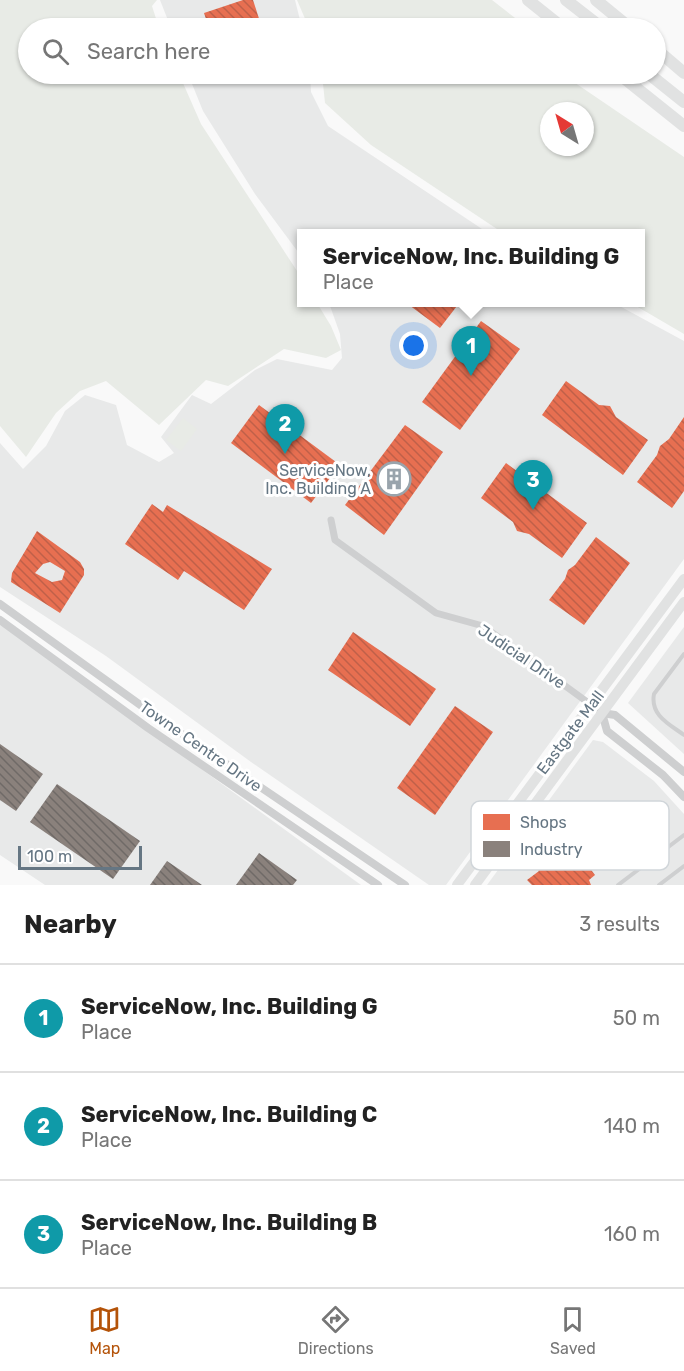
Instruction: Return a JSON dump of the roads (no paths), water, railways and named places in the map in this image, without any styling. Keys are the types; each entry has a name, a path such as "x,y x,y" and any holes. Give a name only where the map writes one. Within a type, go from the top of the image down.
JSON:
{"highway":[{"path":"528,0 550,18"},
{"path":"556,0 579,18"},
{"path":"566,0 589,18"},
{"path":"596,0 618,18"},
{"path":"666,58 684,73"},
{"path":"666,79 684,94"},
{"path":"632,84 684,126"},
{"path":"661,84 684,102"}],"main road":[{"name":"Eastgate Mall","path":"519,801 684,579"},
{"name":"Eastgate Mall","path":"536,801 682,608"},
{"name":"Eastgate Mall","path":"457,885 471,866"},
{"name":"Eastgate Mall","path":"475,885 486,870"}],"street":[{"name":"Judicial Drive","path":"331,520 335,540 436,614 483,626 602,713 615,715 684,772"},
{"name":"Towne Centre Drive","path":"0,604 157,717 405,885"},
{"name":"Towne Centre Drive","path":"0,620 148,728 378,885"},
{"name":"Judicial Drive","path":"602,713 607,730 663,775 684,797"}],"lane":[{"path":"684,654 654,694 652,702 657,714 684,735"},
{"path":"669,847 684,835"},
{"path":"659,885 684,866"},
{"path":"618,885 639,870"}],"place":[{"name":"ServiceNow, Inc. Building G","path":"471,376"},
{"name":"ServiceNow, Inc. Building C","path":"285,454"},
{"name":"ServiceNow, Inc. Building A","path":"394,479"},
{"name":"ServiceNow, Inc. Building B","path":"533,510"}]}
